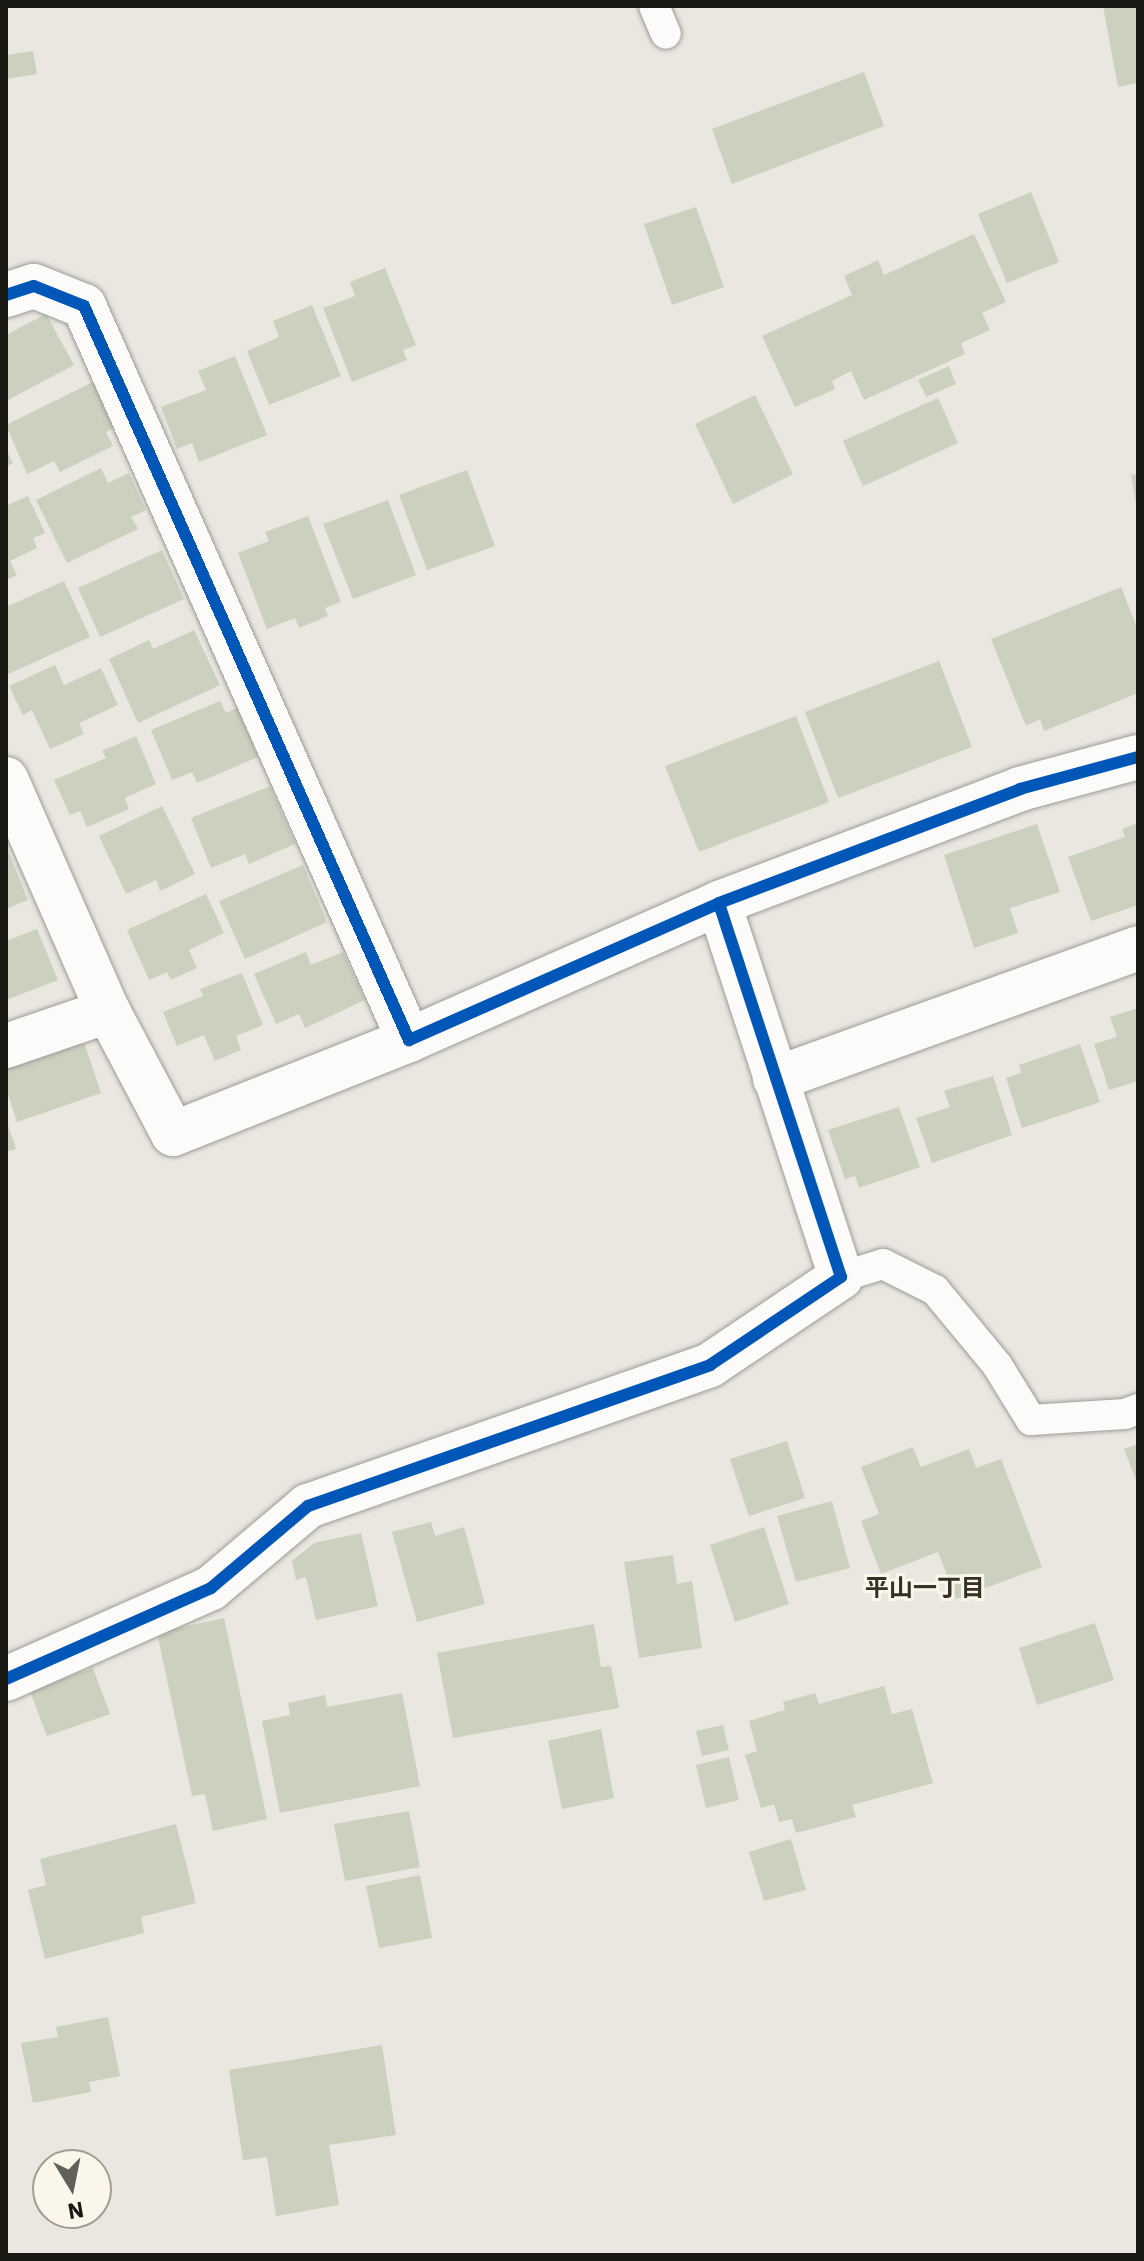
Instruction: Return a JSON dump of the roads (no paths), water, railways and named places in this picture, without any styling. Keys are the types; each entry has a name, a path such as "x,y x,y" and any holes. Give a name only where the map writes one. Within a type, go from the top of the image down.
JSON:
{"street":[{"path":"6,295 34,286 84,306 409,1040"},
{"path":"6,779 108,1011 173,1134 409,1040 719,903 1020,789 1138,757"},
{"path":"6,1679 211,1588 308,1506 710,1365 841,1277 719,903"},
{"path":"775,1079 1138,948"},
{"path":"6,1046 108,1011"}],"lane":[{"path":"654,6 666,34"},
{"path":"841,1277 883,1264 935,1290 997,1365 1031,1420 1125,1414 1138,1409"}],"district":[{"name":"平山一丁目","path":"925,1588"}]}
